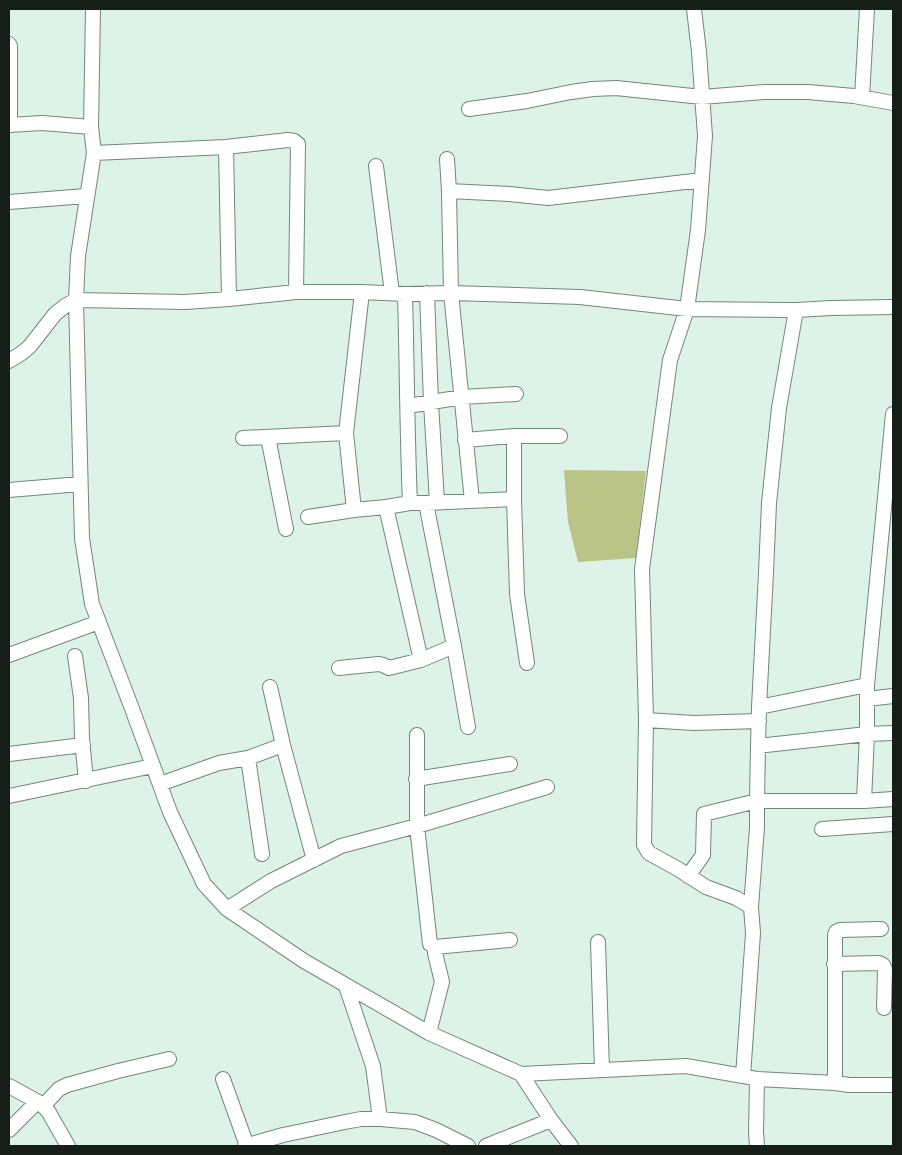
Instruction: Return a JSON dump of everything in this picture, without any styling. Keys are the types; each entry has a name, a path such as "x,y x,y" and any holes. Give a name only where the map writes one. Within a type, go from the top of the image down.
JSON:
{"street":[{"path":"93,9 91,127 94,152 78,256 76,300 82,538 92,604 170,812 204,884 227,909 304,961 429,1033 521,1074 686,1066 757,1079 849,1085 893,1085"},
{"path":"694,9 705,136 698,230 687,308 670,360 642,568 646,720 644,845 648,853 678,869 706,888 736,898 751,907"},
{"path":"862,97 867,9"},
{"path":"9,44 9,125 42,123 91,127"},
{"path":"468,110 571,92 608,88 702,96 764,92 808,92 862,97 893,103"},
{"path":"94,152 226,147 288,140 294,141 298,144 296,292"},
{"path":"226,147 229,299"},
{"path":"447,159 450,292 472,501"},
{"path":"376,166 399,293 408,406 407,439 410,503"},
{"path":"449,191 548,198 702,180"},
{"path":"9,202 86,196"},
{"path":"9,361 30,346 55,314 76,300 184,302 296,292 450,292 580,297 687,308 796,310 893,307"},
{"path":"354,510 346,433 362,292"},
{"path":"427,293 431,403 431,502 468,727"},
{"path":"743,1076 753,933 751,907 757,827 759,706 769,503 779,408 796,310"},
{"path":"408,406 462,397 516,394"},
{"path":"864,801 868,734 867,692 893,414"},
{"path":"243,438 346,433"},
{"path":"465,440 514,436 560,436"},
{"path":"514,436 517,594 527,663"},
{"path":"268,437 286,529"},
{"path":"9,490 80,484"},
{"path":"308,517 410,503 514,499"},
{"path":"386,507 421,660"},
{"path":"9,655 99,622"},
{"path":"339,668 383,664 389,668 421,660 454,646"},
{"path":"75,656 81,698 86,781"},
{"path":"270,687 283,745 314,860"},
{"path":"759,706 867,692 893,696"},
{"path":"646,720 694,723 759,721"},
{"path":"758,746 893,733"},
{"path":"417,735 417,826 430,944 435,947 510,940"},
{"path":"9,754 83,745"},
{"path":"160,784 219,763 248,758 283,745"},
{"path":"248,758 262,854"},
{"path":"416,779 510,764"},
{"path":"9,796 153,766"},
{"path":"227,909 271,881 341,846 417,826 547,787"},
{"path":"688,876 702,855 704,814 757,801 864,801 893,799"},
{"path":"822,829 893,824"},
{"path":"834,1083 835,935 840,930 881,929"},
{"path":"598,942 602,1070"},
{"path":"429,1033 442,982 435,947"},
{"path":"834,964 879,962 883,965 884,1008"},
{"path":"346,986 373,1066 380,1118"},
{"path":"9,1130 59,1089 67,1085 169,1059"},
{"path":"521,1074 551,1120 571,1146"},
{"path":"223,1079 246,1146 283,1135 345,1122 380,1118 415,1122 468,1146"},
{"path":"757,1079 756,1132 758,1146"},
{"path":"9,1086 40,1104 48,1111 67,1146"},
{"path":"486,1146 551,1120"}],"green space":[{"path":"564,470 646,471 636,558 578,562 568,522"}]}
